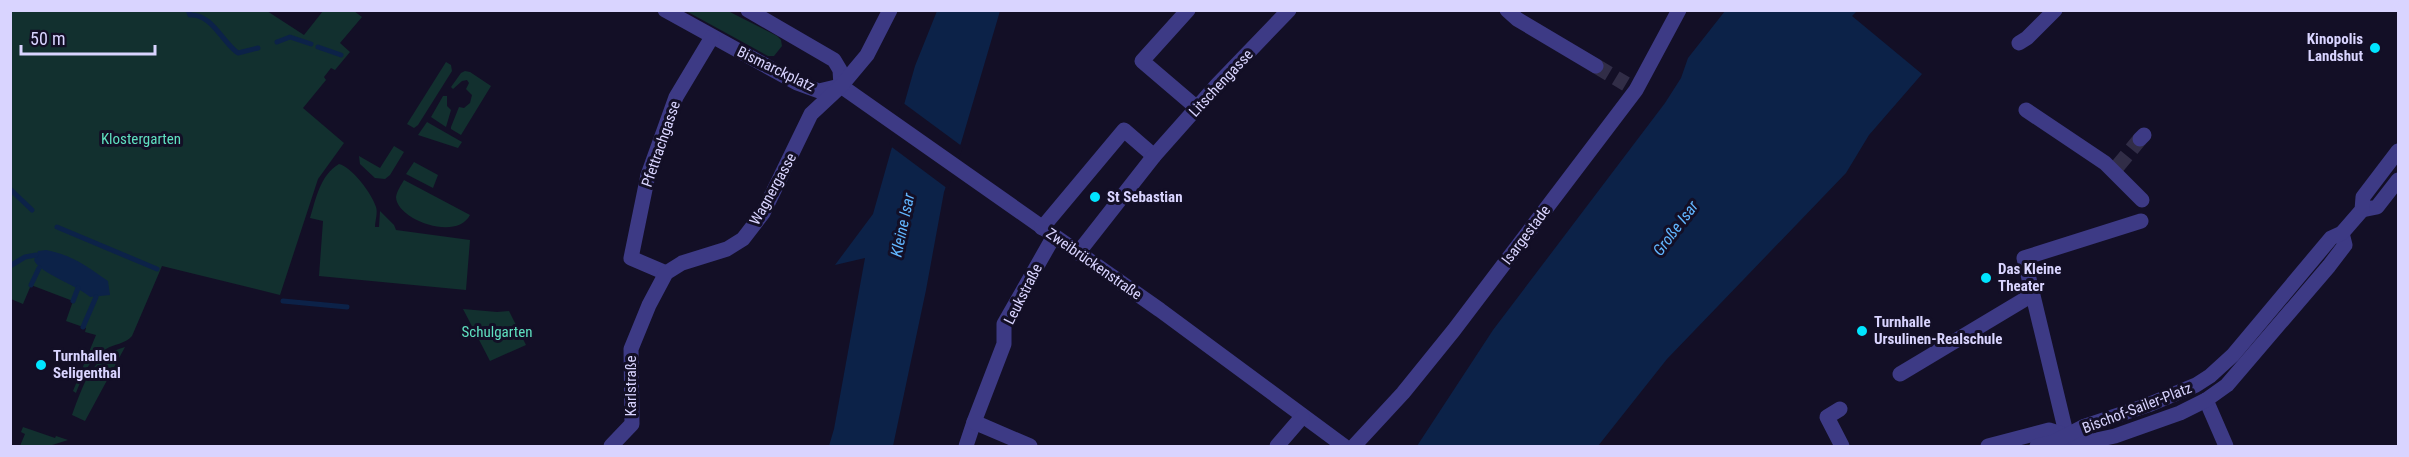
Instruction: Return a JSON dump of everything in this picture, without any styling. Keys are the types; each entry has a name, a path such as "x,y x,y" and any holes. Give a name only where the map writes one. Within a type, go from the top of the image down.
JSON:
{"street":[{"name":"Bismarckplatz","path":"665,10 812,89 827,90 841,86"},
{"path":"748,10 834,60 840,70 841,86"},
{"name":"Wagnergasse","path":"682,263 727,249 744,239 763,213 811,114 841,86 867,55 890,10"},
{"path":"1188,10 1142,61 1197,108"},
{"name":"Litschengasse","path":"1078,253 1154,156 1289,10"},
{"path":"1507,10 1517,19 1596,66"},
{"name":"Isargestade","path":"1354,447 1403,393 1454,330 1631,87 1679,10"},
{"path":"2019,43 2055,10"},
{"name":"Pfettrachgasse","path":"666,273 631,258 648,175 676,97 712,37"},
{"name":"Zweibrückenstraße","path":"841,86 1234,364 1344,447"},
{"path":"2026,110 2115,169 2142,200"},
{"path":"1048,232 1124,130 1154,156"},
{"path":"2238,361 2340,252 2345,245 2342,233 2362,210 2363,197 2398,152"},
{"path":"2362,210 2377,207 2398,180"},
{"path":"2068,441 2024,258 2141,221"},
{"name":"Leukstraße","path":"966,447 1004,344 1004,324 1048,232"},
{"name":"Karlstraße","path":"611,447 632,423 631,349 648,305 666,273 682,263"},
{"path":"1900,374 2032,295"},
{"name":"Bischof-Sailer-Platz","path":"2037,447 2068,441 2087,442 2115,436 2180,412 2206,400 2227,385 2238,361"},
{"name":"Bischof-Sailer-Platz","path":"2068,441 2085,426 2121,416 2196,385 2238,361"},
{"path":"2206,400 2226,447"},
{"path":"1840,409 1827,417 1842,447"},
{"path":"1277,447 1302,417"},
{"path":"974,422 1030,447"},
{"name":"Bischof-Sailer-Platz","path":"1988,447 2011,445 2016,437 2049,430 2068,441"}],"green space":[{"name":"Klostergarten","path":"10,11 267,11 304,35 323,11 354,11 362,17 340,43 350,52 335,70 331,68 324,77 326,80 303,108 344,143 318,179 280,295 162,266 132,336 95,357 87,368 76,393 73,391 96,335 85,332 86,328 66,321 73,301 31,285 23,304 11,299"},
{"path":"686,11 728,11 777,36 782,46 774,56 768,56"},
{"path":"446,62 451,65 452,71 414,128 407,124"},
{"path":"465,71 491,86 461,135 451,127 459,107 464,108 470,103 472,95 466,89 469,83 467,80 462,81 453,89 451,87"},
{"path":"443,96 447,96 447,106 451,110 446,127 431,117"},
{"path":"427,122 462,142 458,148 418,135"},
{"path":"394,146 404,152 385,179 375,178 360,164 359,156 380,168"},
{"path":"414,162 438,175 433,188 406,174"},
{"path":"339,164 355,175 374,202 377,209 375,227 379,227 380,211 396,230 470,240 466,290 319,276 323,221 310,218 323,181 327,174"},
{"path":"404,180 470,215 463,223 453,227 440,227 416,219 406,213 396,197"},
{"name":"Schulgarten","path":"463,309 509,311 526,345 490,361"},
{"path":"125,347 85,421 72,415 85,383 96,365 113,351"},
{"path":"23,427 68,440 49,446 20,446 25,434 21,432"}],"water":[{"name":"Kleine Isar","path":"937,11 1000,11 944,192 893,446 829,446 865,258 835,265 873,214 915,66"},
{"name":"Große Isar","path":"1725,11 1857,11 1852,16 1922,74 1869,135 1846,173 1667,359 1598,446 1417,446 1493,330 1665,103 1681,78 1688,58"},
{"path":"46,250 72,258 108,281 110,295 90,297 43,270 34,260 38,251"}],"pier":[{"path":"902,102 963,147 948,189 889,145"}],"waterway":[{"path":"188,10 190,15 204,19 210,24 238,53 258,48"},
{"path":"277,42 290,37 311,44"},
{"path":"318,47 341,55"},
{"path":"10,189 32,210"},
{"path":"57,227 157,269"},
{"path":"10,266 25,257 36,255"},
{"path":"31,285 39,268"},
{"path":"73,301 78,288"},
{"path":"83,327 96,297"},
{"path":"283,301 347,307"}],"tunnel":[{"path":"1596,66 1626,84"},
{"path":"2117,167 2140,139"}],"place":[{"name":"Kinopolis Landshut","path":"2375,48"},
{"name":"St Sebastian","path":"1095,197"},
{"name":"Das Kleine Theater","path":"1986,278"},
{"name":"Turnhalle Ursulinen-Realschule","path":"1862,331"},
{"name":"Turnhallen Seligenthal","path":"41,365"}]}
